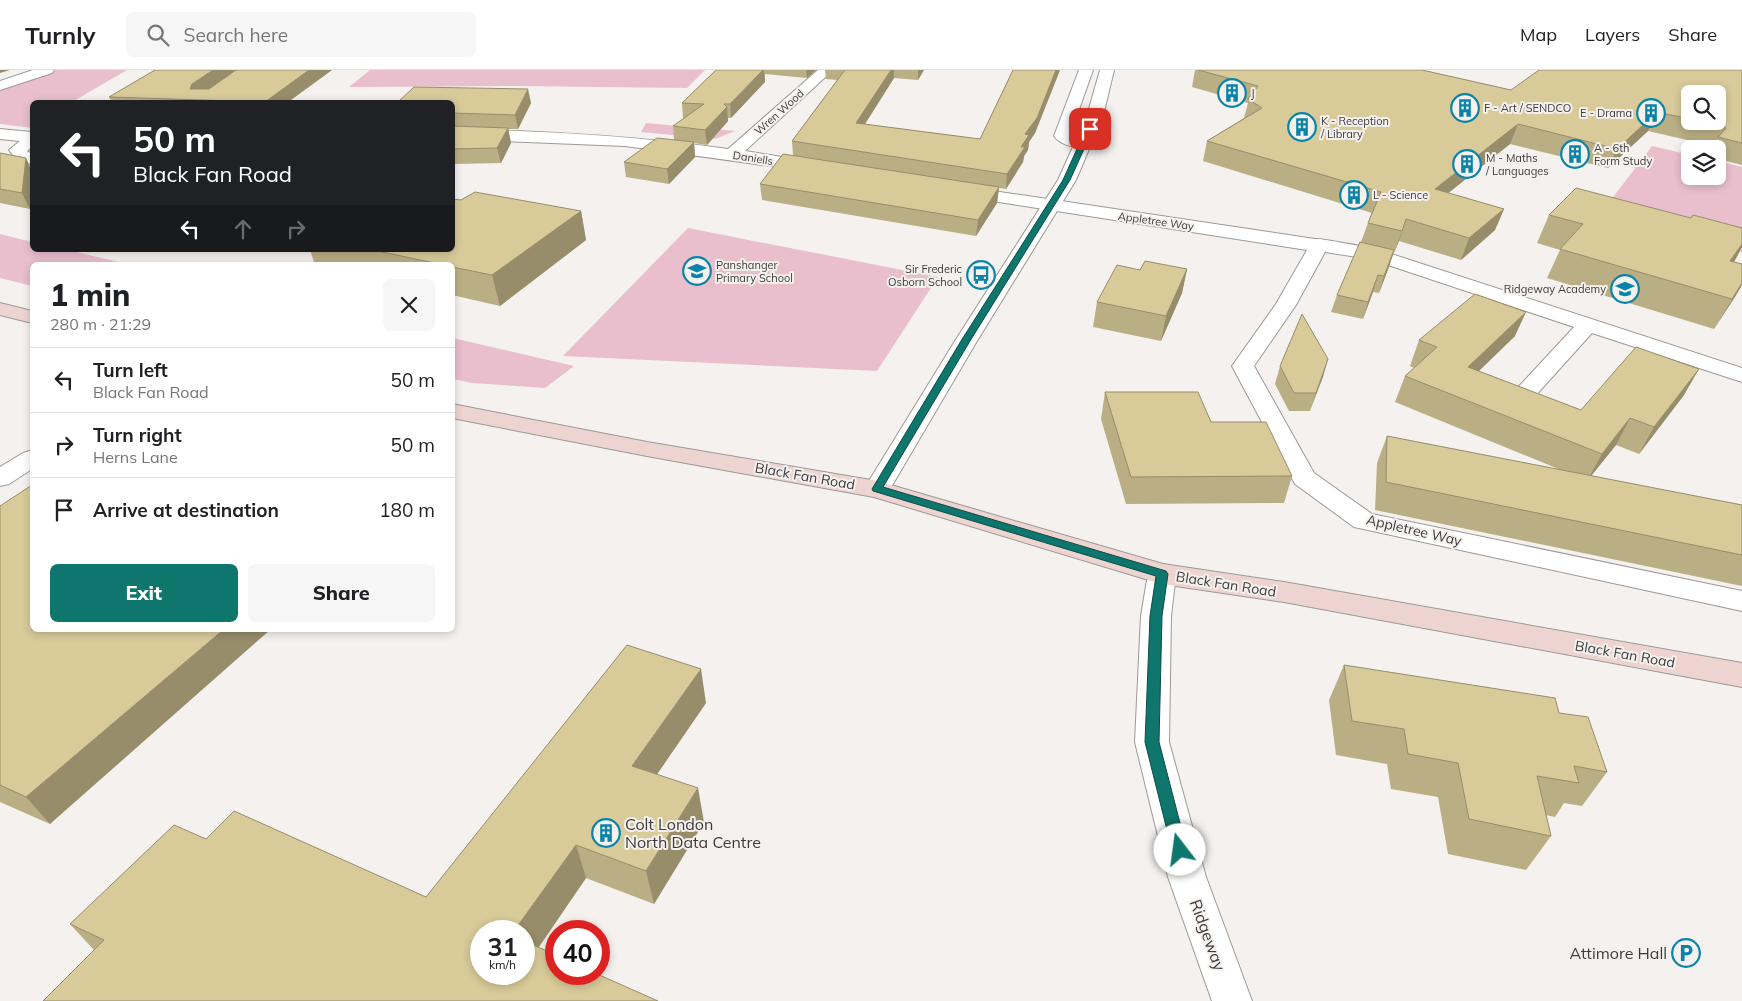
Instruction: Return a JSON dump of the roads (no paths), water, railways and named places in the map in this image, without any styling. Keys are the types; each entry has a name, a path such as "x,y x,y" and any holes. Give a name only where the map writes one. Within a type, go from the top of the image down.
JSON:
{"main road":[{"path":"0,309 30,316"},
{"name":"Black Fan Road","path":"455,411 647,449 877,489 1162,574 1284,592 1742,676"}],"street":[{"path":"0,86 47,70"},
{"name":"Wren Wood","path":"732,154 826,70"},
{"path":"1084,143 1066,140 1062,136 1086,70"},
{"path":"877,489 966,341 1067,180 1095,116 1108,70"},
{"path":"0,134 30,138"},
{"name":"Daniells","path":"455,134 599,139 732,154 826,169"},
{"path":"30,140 17,150 24,157 30,158"},
{"path":"948,189 1051,206"},
{"name":"Appletree Way","path":"1051,206 1320,244 1373,254 1742,375"},
{"name":"Appletree Way","path":"1320,244 1286,305 1243,366 1304,478 1364,521 1742,601"},
{"path":"1519,400 1588,324"},
{"path":"0,478 30,459"},
{"name":"Ridgeway","path":"1162,574 1156,616 1152,742 1187,877 1232,1001"}],"place":[{"name":"J","path":"1232,93"},
{"name":"F - Art / SENDCO","path":"1465,108"},
{"name":"E - Drama","path":"1651,113"},
{"name":"K - Reception / Library","path":"1302,127"},
{"name":"A - 6th Form Study","path":"1575,154"},
{"name":"M - Maths / Languages","path":"1467,164"},
{"name":"L - Science","path":"1354,195"},
{"name":"Panshanger Primary School","path":"697,271"},
{"name":"Sir Frederic Osborn School","path":"981,275"},
{"name":"Ridgeway Academy","path":"1625,289"},
{"name":"Colt London North Data Centre","path":"606,833"},
{"name":"Attimore Hall","path":"1686,953"}]}
